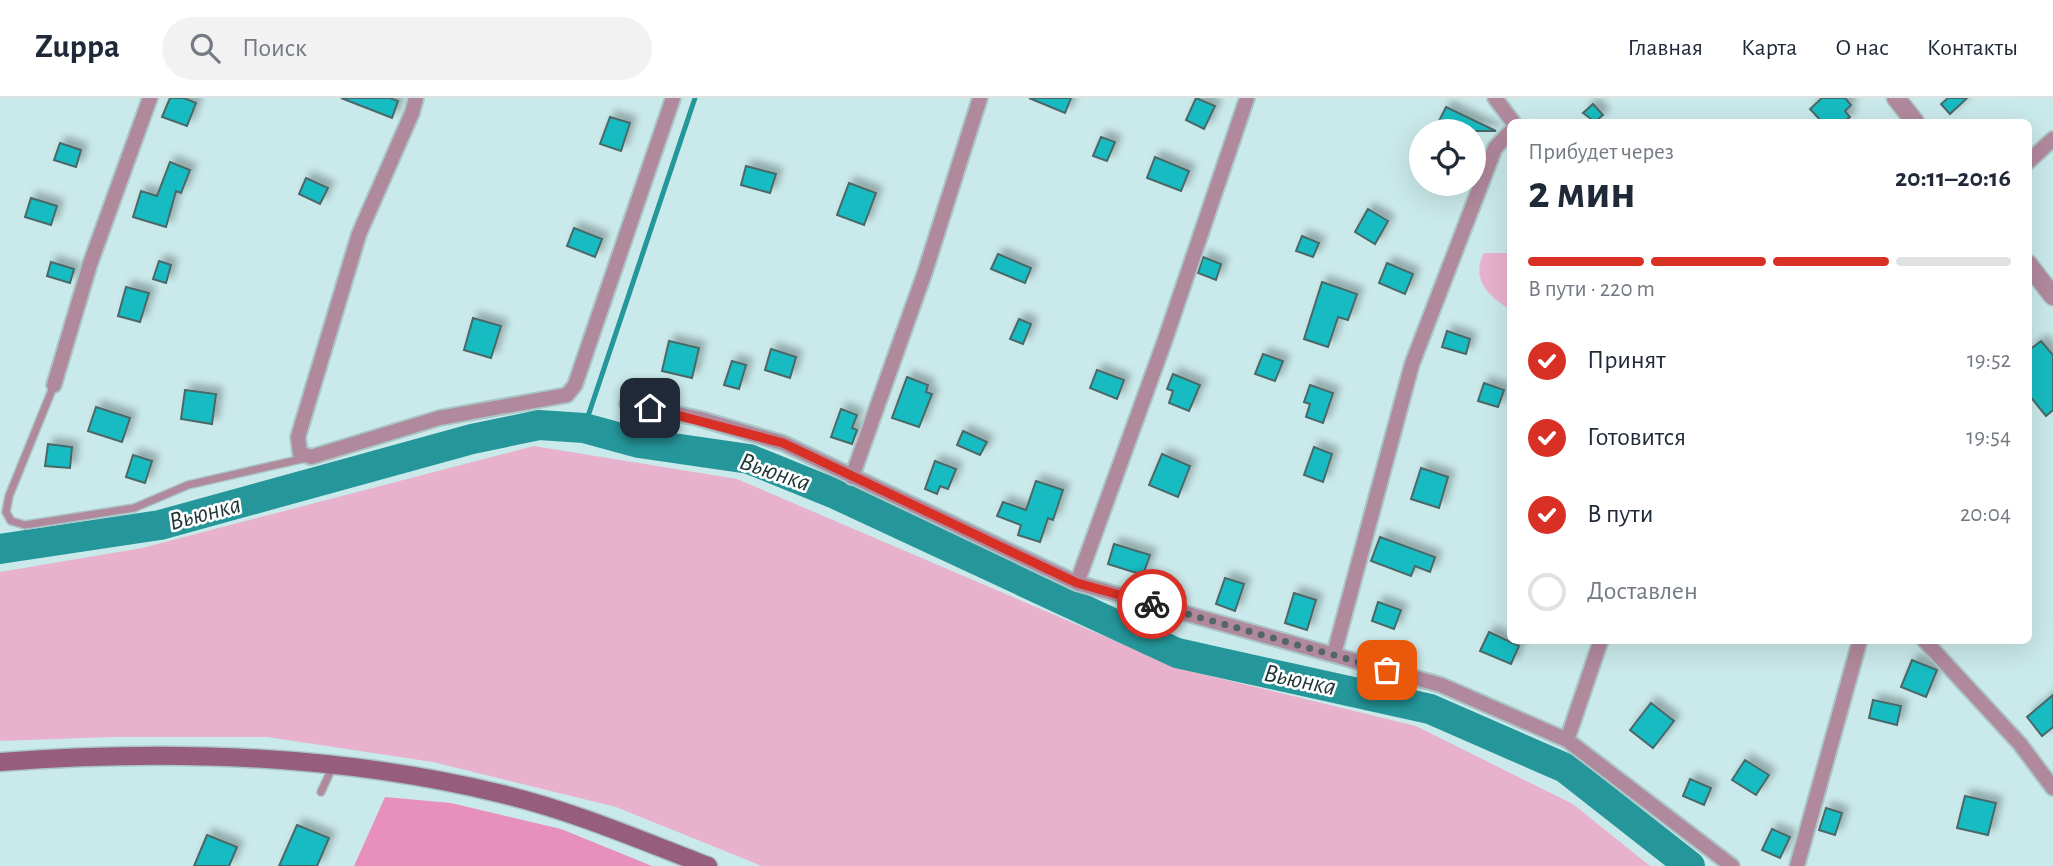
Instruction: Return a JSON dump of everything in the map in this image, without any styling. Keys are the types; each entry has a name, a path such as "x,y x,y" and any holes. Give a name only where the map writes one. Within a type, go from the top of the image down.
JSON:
{"main road":[{"path":"0,762 179,754 334,765 502,794 564,811 708,866"}],"street":[{"path":"54,385 90,264 150,98"},
{"path":"416,98 412,113 359,234 298,437 300,453 311,457 439,418 567,395 575,385 674,98"},
{"path":"852,477 925,272 980,98"},
{"path":"1077,583 1165,340 1247,98"},
{"path":"1494,98 1511,119"},
{"path":"1896,98 1913,119"},
{"path":"1334,654 1412,363 1495,148 1507,135"},
{"path":"2032,158 2053,139"},
{"path":"2032,269 2053,296"},
{"path":"627,404 697,418 783,443 1077,583 1441,685 1567,740 1732,866"},
{"path":"1567,740 1600,644"},
{"path":"1797,866 1859,644"},
{"path":"1928,644 2020,744 2053,788"}],"lane":[{"path":"54,385 9,496 6,512 11,521 25,525 134,508 188,485 311,457"},
{"path":"321,793 334,765"}],"shaded area":[{"path":"1484,253 1507,253 1507,307 1495,299 1484,286 1479,271"},
{"path":"534,446 737,479 1181,669 1416,726 1573,804 1650,866 762,866 616,807 433,762 267,737 112,737 0,741 0,572 142,548"},
{"path":"385,797 451,803 561,829 652,866 354,866"}],"building":[{"path":"170,98 184,98 196,103 187,126 162,117"},
{"path":"341,98 390,98 398,101 392,118"},
{"path":"1029,98 1071,98 1065,113"},
{"path":"1196,98 1215,106 1204,129 1186,120"},
{"path":"1822,98 1845,98 1851,105 1845,111 1850,117 1847,119 1819,119 1810,109"},
{"path":"1948,98 1967,98 1950,114 1941,104"},
{"path":"1593,104 1603,115 1598,119 1591,119 1583,113"},
{"path":"1446,107 1471,119 1440,119"},
{"path":"610,117 630,123 621,151 600,144"},
{"path":"1101,137 1115,142 1107,161 1093,156"},
{"path":"60,143 81,150 76,167 54,160"},
{"path":"1155,157 1189,171 1181,191 1147,178"},
{"path":"170,162 190,170 181,193 176,191 166,227 133,217 141,191 157,196"},
{"path":"746,166 776,174 770,193 741,185"},
{"path":"306,178 328,188 320,204 299,194"},
{"path":"849,183 876,193 864,225 837,215"},
{"path":"31,198 57,206 51,225 25,217"},
{"path":"1368,209 1388,221 1375,244 1355,232"},
{"path":"574,228 602,239 595,257 567,246"},
{"path":"1302,236 1319,243 1313,257 1296,251"},
{"path":"998,254 1031,268 1025,283 991,269"},
{"path":"1203,257 1221,264 1216,280 1198,273"},
{"path":"159,261 171,265 166,283 153,279"},
{"path":"51,262 74,269 70,283 47,276"},
{"path":"1387,263 1413,274 1405,294 1379,283"},
{"path":"1322,282 1357,294 1348,320 1338,317 1328,347 1304,339"},
{"path":"126,287 149,293 140,322 118,316"},
{"path":"473,318 501,326 491,358 464,350"},
{"path":"1019,319 1031,324 1023,344 1010,339"},
{"path":"1447,331 1470,339 1466,354 1442,347"},
{"path":"669,341 699,348 692,378 662,371"},
{"path":"2041,341 2053,355 2053,410 2046,416 2032,399 2032,348"},
{"path":"771,349 796,357 790,378 765,370"},
{"path":"1263,354 1283,361 1275,381 1255,374"},
{"path":"732,361 746,365 739,389 724,385"},
{"path":"1097,370 1124,380 1117,399 1090,388"},
{"path":"1173,374 1200,385 1189,411 1169,403 1173,391 1167,389"},
{"path":"907,377 928,385 926,392 932,394 919,427 892,418"},
{"path":"1484,383 1504,390 1498,407 1478,401"},
{"path":"1310,385 1333,393 1323,423 1306,417 1310,404 1304,402"},
{"path":"185,390 216,394 212,424 181,419"},
{"path":"96,407 130,418 122,442 88,431"},
{"path":"841,409 857,415 852,428 857,430 852,444 831,437"},
{"path":"963,431 987,442 980,455 957,445"},
{"path":"48,444 72,447 70,468 45,466"},
{"path":"1314,447 1332,454 1323,482 1304,475"},
{"path":"1162,454 1190,466 1178,497 1149,485"},
{"path":"133,455 152,461 145,483 126,477"},
{"path":"935,461 956,469 948,489 940,486 937,494 925,489"},
{"path":"1421,468 1448,477 1439,508 1411,499"},
{"path":"1036,481 1063,490 1053,520 1048,518 1040,542 1018,535 1021,525 997,516 1003,502 1026,510"},
{"path":"1380,537 1435,557 1430,572 1415,566 1411,576 1371,561"},
{"path":"1114,544 1150,555 1143,575 1108,564"},
{"path":"1225,578 1244,584 1235,611 1216,604"},
{"path":"1294,593 1316,600 1307,630 1285,623"},
{"path":"1378,602 1401,610 1394,629 1372,621"},
{"path":"1489,632 1507,640 1507,644 1519,646 1511,664 1480,651"},
{"path":"1912,660 1937,670 1926,697 1901,687"},
{"path":"2053,695 2053,727 2042,736 2027,717"},
{"path":"1873,700 1901,706 1897,725 1869,718"},
{"path":"1651,703 1674,721 1653,748 1630,730"},
{"path":"1745,760 1769,775 1756,795 1732,780"},
{"path":"1690,779 1711,788 1704,805 1683,796"},
{"path":"1965,796 1996,803 1988,835 1957,828"},
{"path":"1826,808 1842,813 1835,835 1819,830"},
{"path":"297,825 329,838 317,866 279,866"},
{"path":"1772,829 1790,837 1780,858 1762,850"},
{"path":"207,835 237,847 229,866 194,866"}],"waterway":[{"path":"584,428 695,98"},
{"name":"Вьюнка","path":"0,549 160,525 472,439 539,425 584,428 639,443 749,459 833,493 1177,653 1430,709 1565,768 1690,866"}],"way so far":[{"path":"1152,604 1387,670"}],"route":[{"path":"650,408 697,418 783,443 1077,583 1152,604"}]}
